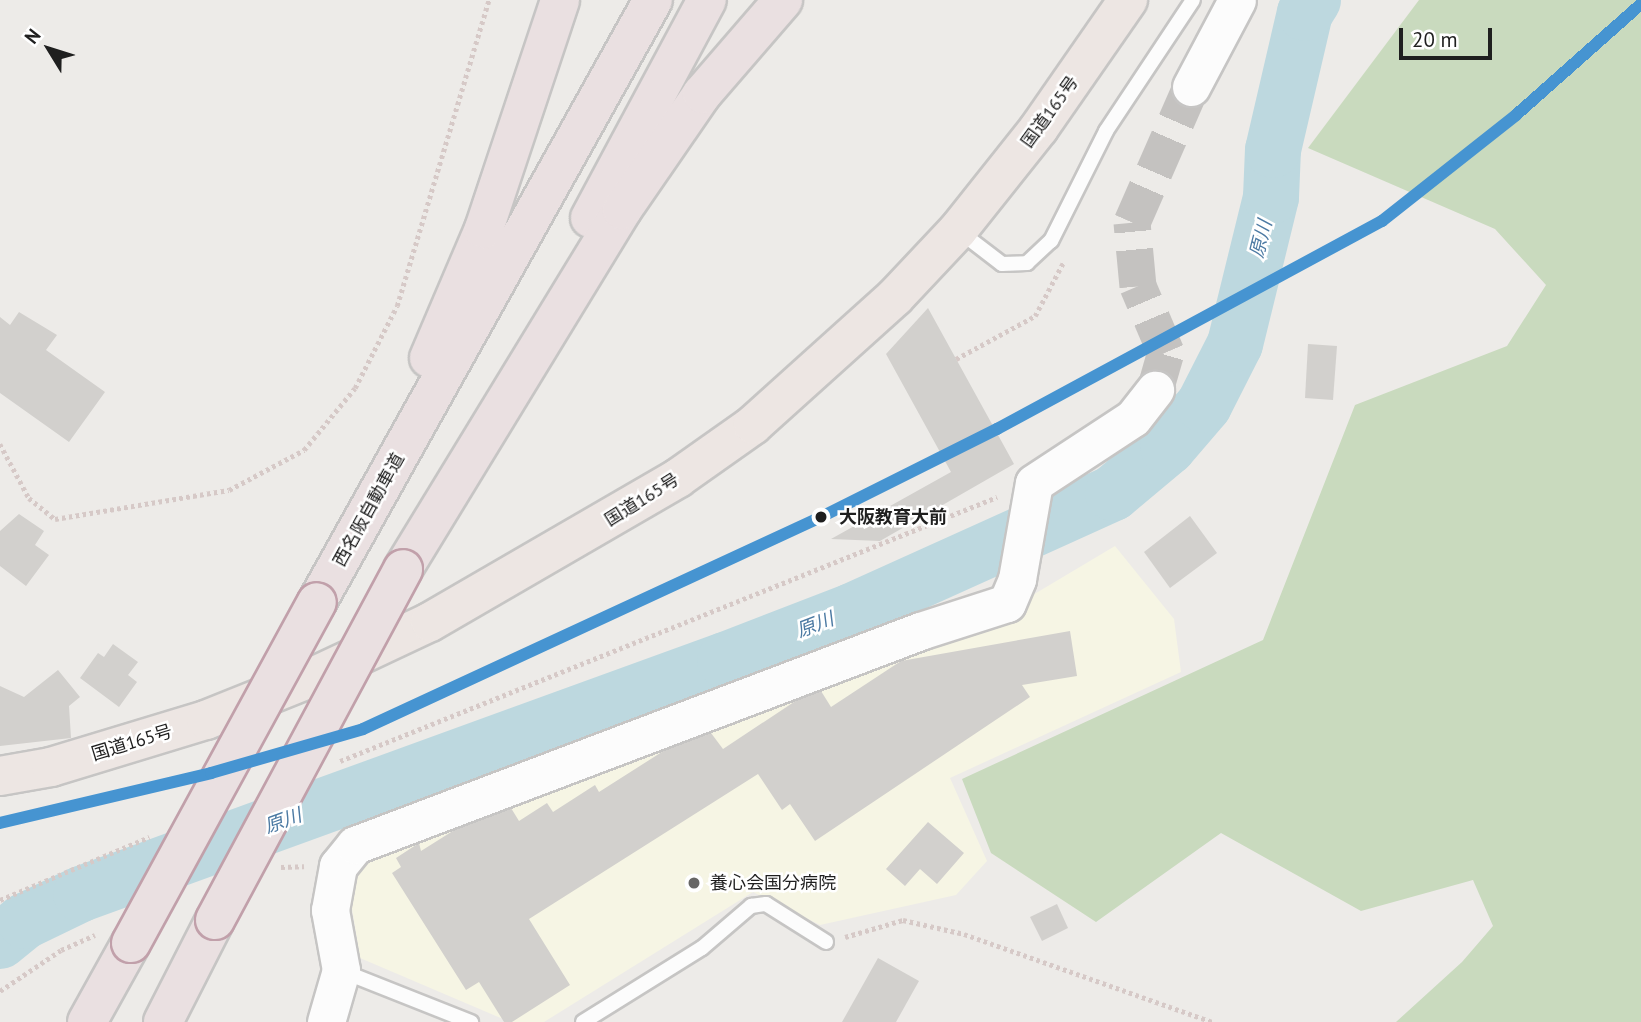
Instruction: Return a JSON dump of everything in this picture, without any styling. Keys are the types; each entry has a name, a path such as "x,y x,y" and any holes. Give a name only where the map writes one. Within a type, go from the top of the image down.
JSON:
{"highway":[{"path":"317,602 484,229 560,0"},
{"name":"西名阪自動車道","path":"87,1022 317,602 653,0"},
{"path":"163,1022 707,0"},
{"path":"403,569 622,210 702,94 783,0"},
{"name":"国道165号","path":"0,776 51,767 206,720 430,622 560,550 678,478 753,425 895,297 958,230 1039,128 1128,0"}],"street":[{"path":"1191,87 1237,0"},
{"path":"326,1022 341,970 330,910 338,866 355,845 920,631 1007,603 1017,579 1034,483 1133,418 1155,390"}],"lane":[{"path":"958,230 1002,264 1027,263 1051,241 1106,131 1193,0"},
{"path":"583,1022 702,948 751,906 766,904 826,942"},
{"path":"341,970 471,1022"}],"path":[{"path":"0,444 29,498 55,519 229,490 304,450 355,388 397,306 489,0"},
{"path":"333,764 1034,483"},
{"path":"0,900 153,835"},
{"path":"826,942 903,920 964,934 1213,1022"}],"shaded area":[{"path":"1115,546 1174,619 1181,672 950,778 987,861 956,895 820,925 753,892 544,1022 510,1022 360,958 349,890 363,860 996,617"}],"green space":[{"path":"1419,0 1641,0 1641,1022 1396,1022 1462,962 1493,926 1473,880 1361,911 1221,833 1096,922 991,853 962,779 1263,640 1355,405 1507,346 1546,285 1495,229 1308,148"}],"building":[{"path":"928,308 1014,464 880,541 831,539 951,472 886,354"},
{"path":"19,312 57,335 46,350 105,392 69,442 0,393 0,317 10,325"},
{"path":"1308,344 1337,346 1333,400 1305,398"},
{"path":"19,514 44,531 35,545 49,555 26,586 0,566 0,531"},
{"path":"1190,516 1217,553 1170,588 1144,552"},
{"path":"1070,631 1077,676 1022,685 1030,697 815,841 790,804 782,810 758,774 529,919 570,985 512,1022 504,1022 479,982 466,990 392,873 401,867 396,858 419,843 421,851 456,829 511,808 519,821 547,803 553,812 595,785 599,792 665,750 711,733 723,749 797,700 821,691 831,707 901,661"},
{"path":"113,644 138,662 128,675 137,682 119,707 80,678 98,653 104,657"},
{"path":"58,670 80,697 69,706 71,738 0,746 0,686 24,697"},
{"path":"928,822 964,853 937,884 920,869 905,886 886,869"},
{"path":"1057,904 1068,928 1042,941 1030,917"},
{"path":"878,958 919,981 896,1022 842,1022"}],"waterway":[{"name":"原川","path":"0,941 25,921 81,894 725,660 852,611 1113,493 1168,447 1204,405 1235,344 1271,197 1273,150 1305,13 1313,0"}],"tunnel":[{"path":"1155,390 1166,352 1138,286 1132,222 1191,87"}],"transit line":[{"path":"0,823 211,773 363,729 821,517 997,429 1382,221 1516,115 1641,4"}],"place":[{"name":"大阪教育大前","path":"821,517"},
{"name":"養心会国分病院","path":"694,883"}]}
